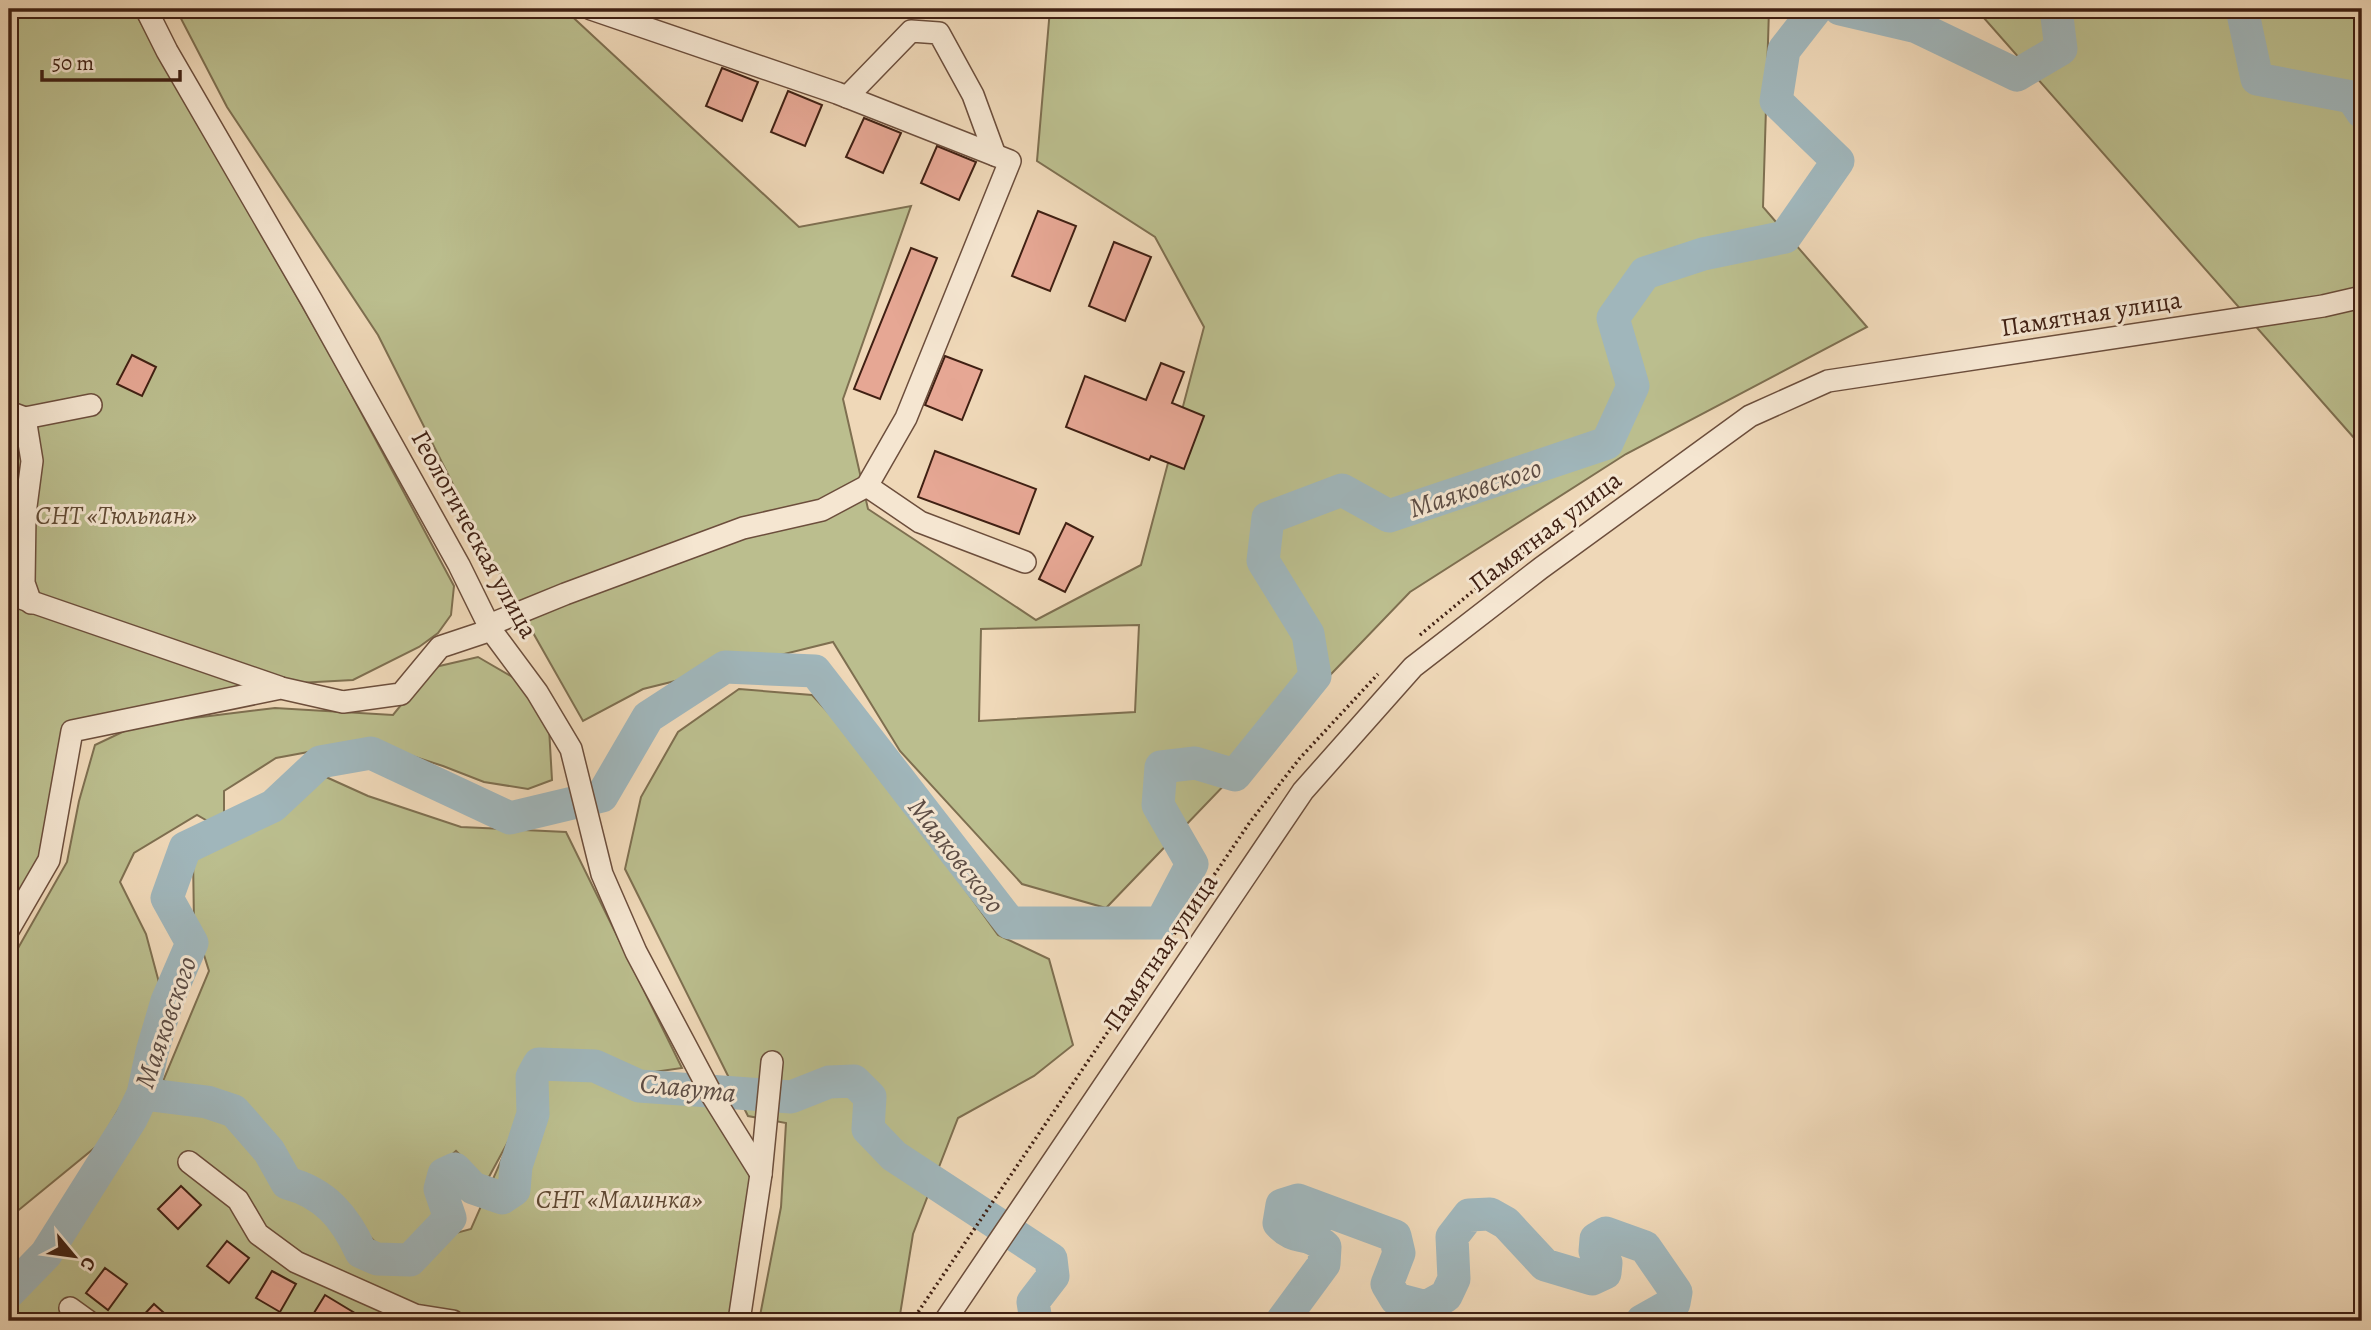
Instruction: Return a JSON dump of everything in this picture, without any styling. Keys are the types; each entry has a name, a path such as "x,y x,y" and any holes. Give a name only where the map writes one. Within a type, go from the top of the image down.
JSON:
{"street":[{"name":"Геологическая улица","path":"146,9 167,51 312,301 459,565 490,627 537,692 570,749 602,874 636,952 713,1097 761,1174"},
{"path":"591,9 847,97 1003,158"},
{"path":"9,594 281,688 343,702 401,694 440,647 565,594 743,528 822,510 867,486 906,418 1003,158 974,95 939,33 911,31 847,97"},
{"name":"Памятная улица","path":"945,1321 1303,790 1413,667 1541,568 1750,415 1828,381 2323,306 2362,297"},
{"path":"31,603 24,583 25,514 32,461 17,415 91,405"},
{"path":"867,486 919,522 1025,562"},
{"path":"9,929 49,860 72,732 281,688"},
{"path":"739,1321 761,1174 772,1062"},
{"path":"189,1162 238,1200 258,1234 296,1262 415,1315 453,1321"},
{"path":"69,1308 88,1321"}],"green space":[{"name":"СНТ «Тюльпан»","path":"9,9 133,9 333,360 454,586 451,615 438,633 419,647 353,680 298,683 72,731 49,860 9,929"},
{"path":"176,9 564,9 799,227 911,206 843,399 868,509 1036,620 1141,565 1204,327 1155,237 1037,161 1050,9 1769,9 1763,207 1867,327 1626,454 1410,592 1106,908 1022,884 900,751 833,642 643,689 583,721 485,548 378,335 227,107","holes":["1139,625 1135,712 979,721 981,629"]},
{"path":"1976,9 2362,9 2362,447"},
{"path":"478,657 521,682 549,728 552,780 528,789 484,782 394,750 319,750 276,758 224,791 224,817 211,823 197,815 134,853 120,882 146,934 161,990 134,1083 98,1145 9,1218 9,964 67,862 79,801 95,745 137,725 275,708 393,715 431,668"},
{"path":"739,689 812,695 850,736 899,798 998,935 1049,959 1073,1045 1034,1076 958,1118 913,1234 899,1321 759,1321 781,1207 786,1123 748,1116 625,869 641,797 678,732"},
{"name":"СНТ «Малинка»","path":"326,777 368,796 461,827 566,832 682,1068 647,1073 560,1056 527,1064 522,1112 539,1064 595,1066 713,1097 761,1174 739,1321 9,1321 9,1291 23,1277 143,1094 207,1102 287,1183 306,1188 333,1208 351,1230 383,1253 471,1229 515,1129 484,1186 472,1167 456,1151 437,1168 432,1183 443,1232 384,1251 343,1209 287,1163 246,1114 212,1096 163,1081 209,971 194,923 193,856 255,830"}],"building":[{"path":"722,68 758,82 742,121 706,106"},
{"path":"788,91 822,105 805,146 771,132"},
{"path":"864,118 901,133 883,173 846,157"},
{"path":"937,146 976,162 959,200 921,183"},
{"path":"1038,211 1076,226 1050,291 1012,276"},
{"path":"1114,242 1151,257 1125,321 1089,306"},
{"path":"911,248 937,258 880,399 854,389"},
{"path":"132,355 156,367 142,396 117,384"},
{"path":"945,356 982,370 962,420 925,405"},
{"path":"1161,363 1184,372 1172,403 1204,416 1184,469 1151,456 1149,460 1066,427 1085,376 1146,400"},
{"path":"935,451 1036,489 1019,534 918,497"},
{"path":"1066,523 1093,537 1065,592 1039,579"},
{"path":"181,1186 201,1205 178,1229 158,1209"},
{"path":"227,1241 249,1258 229,1283 207,1266"},
{"path":"105,1268 127,1284 108,1310 86,1293"},
{"path":"272,1271 296,1284 280,1312 256,1298"},
{"path":"325,1295 368,1321 309,1321"},
{"path":"154,1304 173,1321 138,1321"}],"waterway":[{"name":"Маяковского","path":"9,1292 46,1254 131,1119 143,1094 167,1001 192,943 167,898 185,848 273,806 320,762 371,753 510,818 602,796 648,717 725,667 815,671 1010,923 1161,923 1192,864 1158,805 1161,767 1195,763 1235,775 1315,676 1308,634 1263,561 1268,518 1342,490 1389,516 1607,443 1633,386 1613,318 1645,273 1703,254 1785,237 1838,161 1776,101 1784,50 1816,9"},
{"name":"Маяковского","path":"1840,9 1917,27 2017,75 2061,49 2056,9"},
{"name":"Маяковского","path":"2242,9 2257,79 2352,97 2362,112"},
{"name":"Славута","path":"143,1094 207,1102 234,1111 269,1151 287,1183 312,1193 332,1208 341,1217 361,1252 377,1259 410,1260 450,1218 440,1189 444,1174 455,1169 473,1188 502,1198 514,1190 516,1166 533,1114 532,1077 539,1064 595,1066 639,1086 791,1097 829,1082 854,1081 870,1097 868,1129 894,1156 1051,1259 1053,1276 1033,1302 1036,1321"},
{"name":"Славута","path":"1282,1321 1324,1264 1325,1247 1313,1239 1285,1229 1279,1223 1282,1205 1298,1200 1395,1236 1399,1253 1387,1284 1396,1299 1426,1307 1446,1296 1454,1279 1452,1237 1469,1215 1490,1214 1506,1223 1545,1265 1592,1279 1605,1273 1606,1263 1595,1251 1596,1239 1606,1233 1645,1247 1676,1292 1674,1303 1642,1321"}]}
